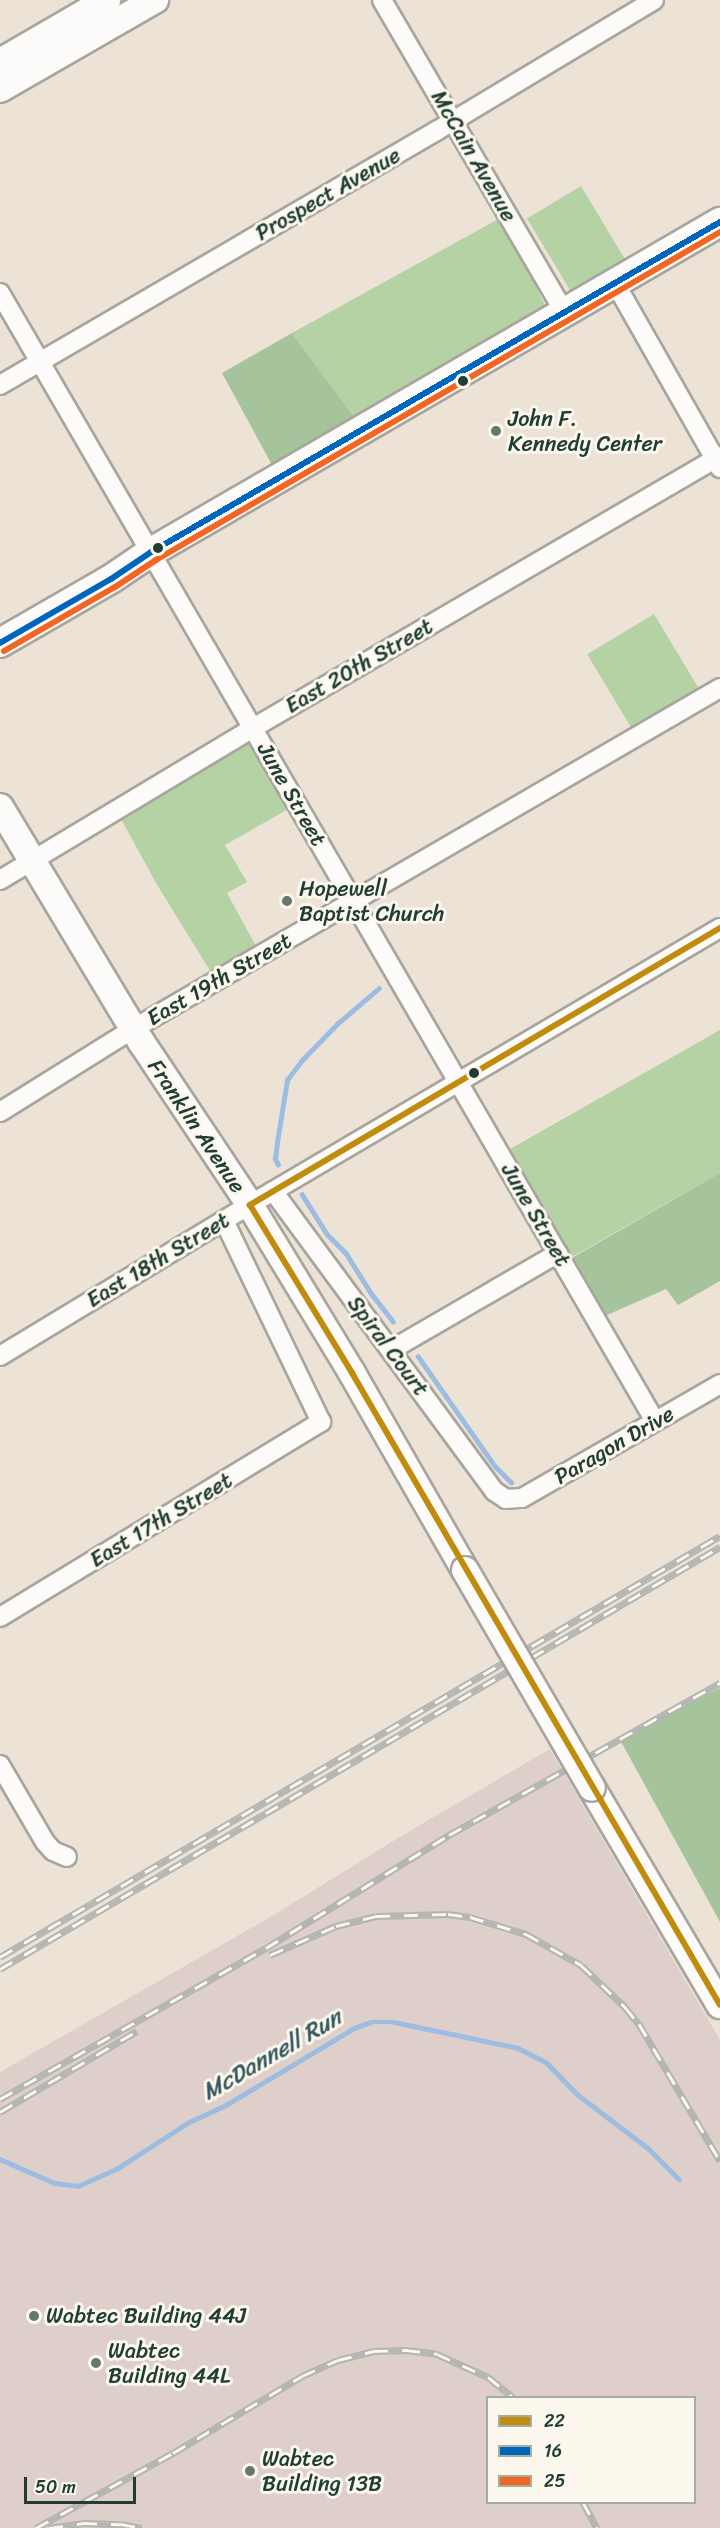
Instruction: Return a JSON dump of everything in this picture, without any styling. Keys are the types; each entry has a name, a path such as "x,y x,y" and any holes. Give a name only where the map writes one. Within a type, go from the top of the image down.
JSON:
{"main road":[{"path":"0,643 111,579 151,552 720,222"}],"street":[{"path":"0,62 106,0"},
{"path":"0,89 155,0"},
{"name":"McCain Avenue","path":"382,0 565,313"},
{"name":"Prospect Avenue","path":"0,385 453,121 654,0"},
{"path":"615,283 718,461"},
{"name":"June Street","path":"0,292 655,1421"},
{"name":"East 20th Street","path":"0,880 253,728 718,461"},
{"name":"East 19th Street","path":"0,1112 134,1029 720,688"},
{"name":"Franklin Avenue","path":"0,807 134,1029 250,1205 352,1373 720,2006"},
{"name":"East 18th Street","path":"0,1356 224,1220 720,928"},
{"name":"Spiral Court","path":"273,1191 494,1491 506,1499"},
{"name":"East 17th Street","path":"0,1617 321,1422 224,1220"},
{"path":"391,1350 558,1253"},
{"name":"Paragon Drive","path":"506,1499 522,1498 720,1384"},
{"path":"0,1765 45,1842 54,1851 67,1857"}],"shaded area":[{"path":"550,1749 720,2040 720,2528 0,2528 0,2072 267,1919 408,1832"}],"green space":[{"path":"581,186 625,259 571,291 527,218"},
{"path":"502,217 545,305 524,325 395,399 392,395 355,418 292,333"},
{"path":"292,333 355,418 272,465 222,373"},
{"path":"654,614 700,690 633,730 587,654"},
{"path":"250,740 292,807 225,845 247,882 227,893 257,948 212,974 156,883 120,817"},
{"path":"720,1030 720,1173 570,1258 510,1149"},
{"path":"720,1173 720,1281 678,1305 666,1289 605,1316 570,1259"},
{"path":"720,1688 720,1922 619,1738"}],"waterway":[{"path":"278,1165 275,1159 287,1080 303,1059 337,1024 379,988"},
{"path":"302,1194 327,1234 346,1253 371,1293 393,1321"},
{"path":"418,1356 495,1466 511,1482"},
{"name":"McDannell Run","path":"0,2159 55,2183 78,2186 118,2168 189,2122 226,2105 354,2028 371,2022 394,2022 518,2048 546,2062 577,2094 648,2148 679,2179"}],"railway":[{"path":"0,1957 720,1536"},
{"path":"0,1969 720,1547"},
{"path":"0,2099 266,1948 449,1835 720,1683"},
{"path":"270,1955 336,1926 376,1916 448,1914 470,1917 526,1934 581,1965 625,2007 639,2024 720,2161"},
{"path":"0,2112 137,2031"},
{"path":"36,2528 173,2453 302,2376 338,2360 374,2351 406,2350 437,2354 488,2377 512,2396"},
{"path":"584,2504 597,2528"},
{"path":"49,2528 83,2523 121,2524 142,2528"}],"transit line":[{"name":"16","path":"0,643 111,579 151,552 720,222"},
{"name":"25","path":"4,651 720,232"},
{"name":"22","path":"720,928 250,1205 352,1373 720,2005"}],"place":[{"name":"John F. Kennedy Center","path":"496,431"},
{"name":"Hopewell Baptist Church","path":"287,901"},
{"name":"Wabtec Building 44J","path":"34,2316"},
{"name":"Wabtec Building 44L","path":"96,2363"},
{"name":"Wabtec Building 13B","path":"250,2471"}]}
